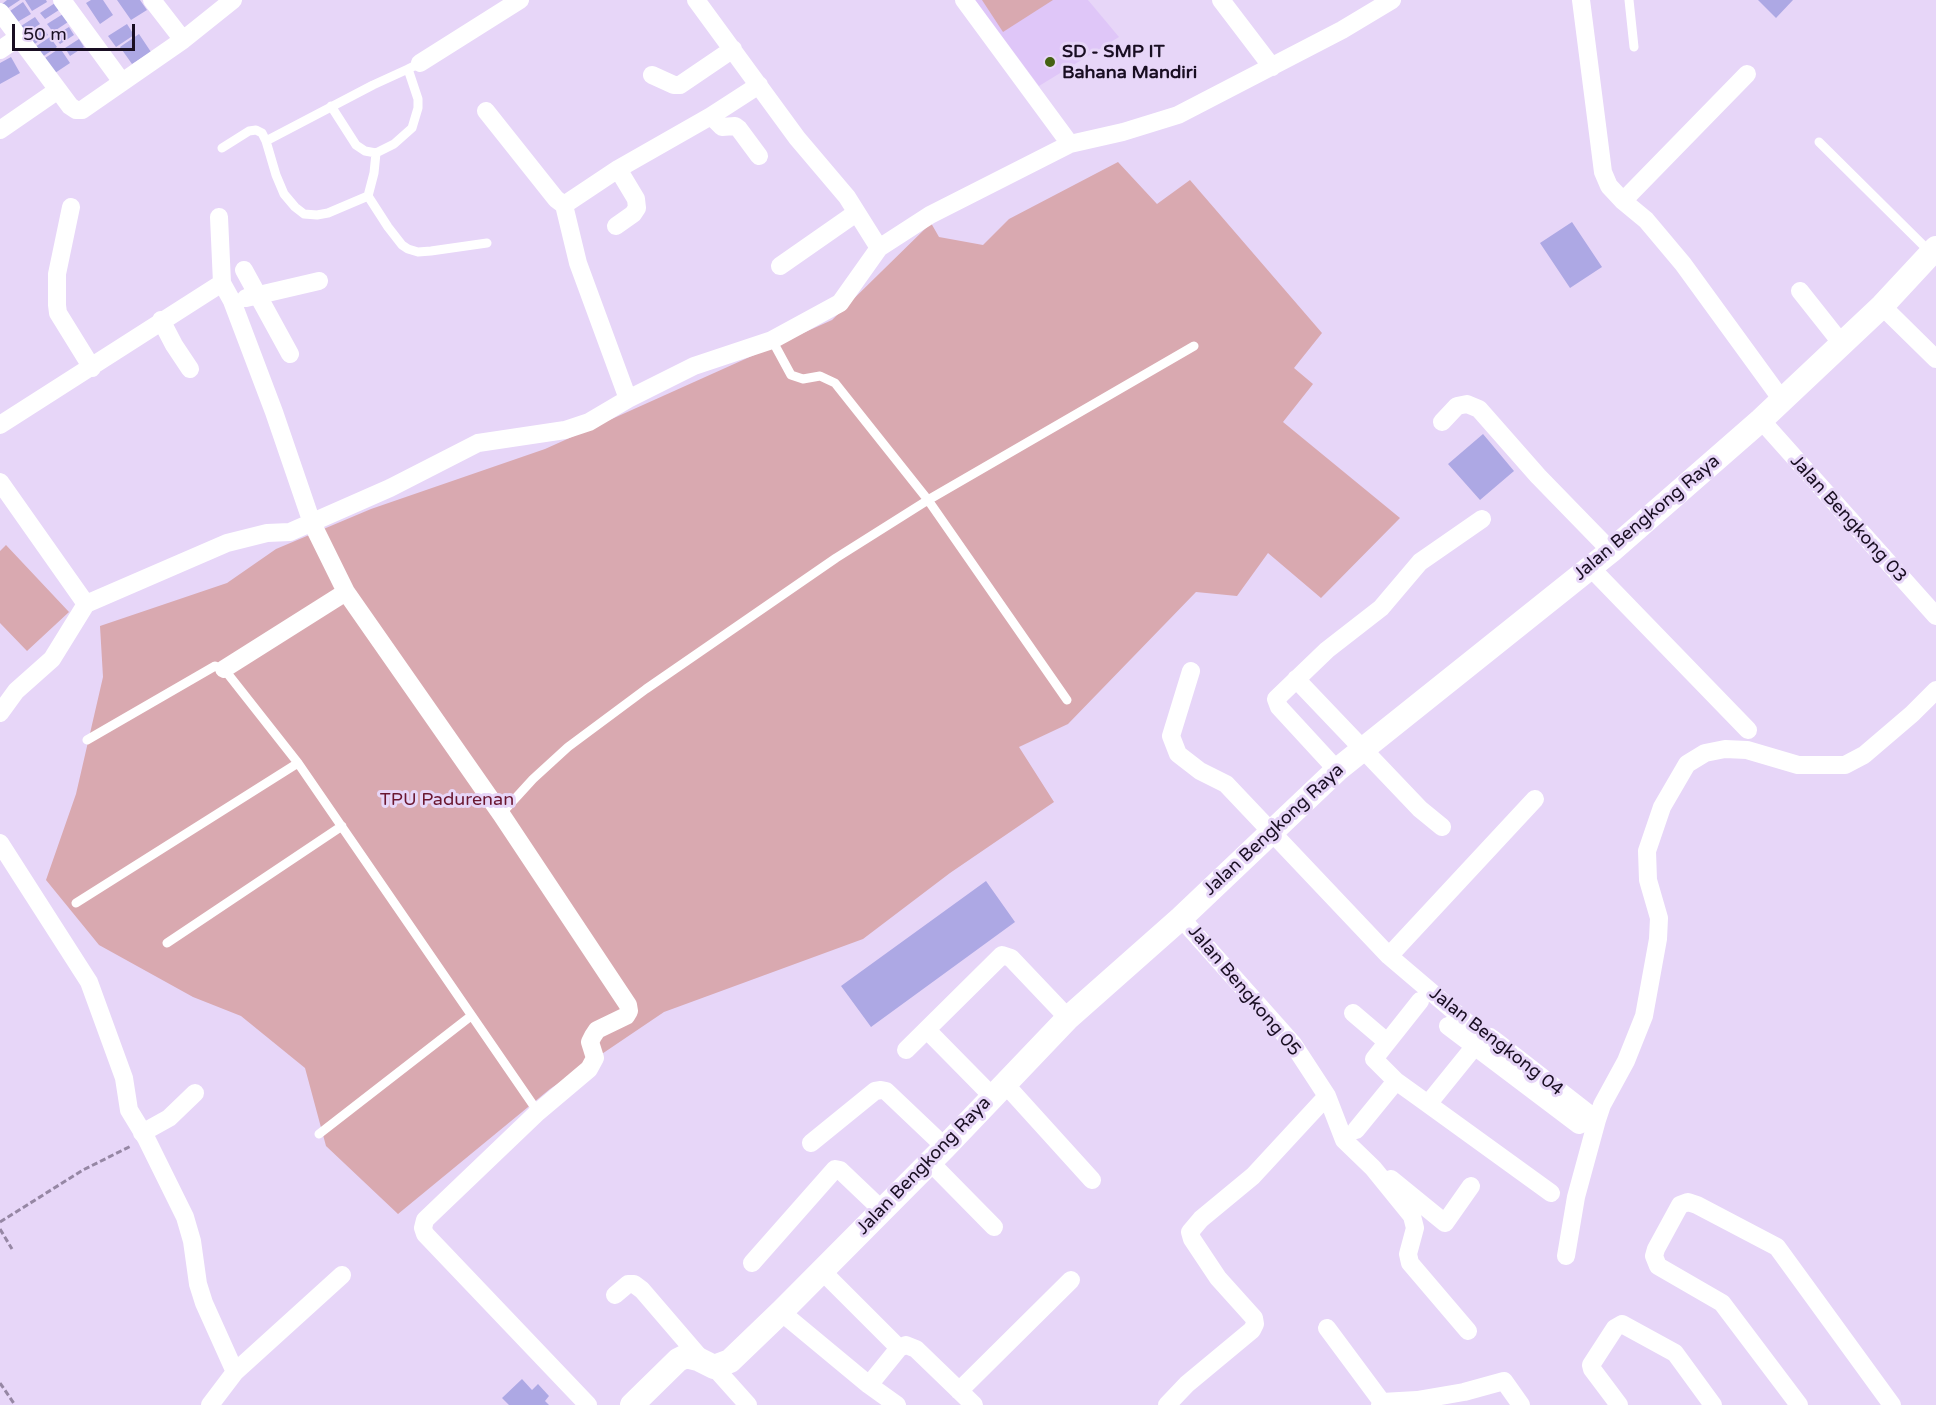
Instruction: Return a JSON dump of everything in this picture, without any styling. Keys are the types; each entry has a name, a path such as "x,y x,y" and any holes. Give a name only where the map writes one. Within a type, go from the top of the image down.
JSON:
{"street":[{"path":"62,0 122,82"},
{"path":"152,0 183,40"},
{"path":"0,12 70,106 76,110 82,110 183,40 233,0"},
{"path":"414,66 520,0"},
{"path":"696,0 797,138 847,197 879,248"},
{"path":"964,0 1070,144"},
{"path":"1221,0 1272,67"},
{"path":"0,713 16,691 52,658 86,604 227,543 267,533 290,532 312,524 390,488 478,443 565,430 589,422 628,399 694,366 772,340 840,303 879,248 930,215 1070,144 1123,132 1178,115 1342,30 1392,0"},
{"path":"1581,0 1603,172 1609,186 1646,220 1683,264 1782,400"},
{"path":"0,50 19,37"},
{"path":"652,75 674,85 680,85 733,49"},
{"path":"1623,201 1747,74"},
{"path":"564,205 618,168 711,116 759,85"},
{"path":"0,130 58,90"},
{"path":"486,111 556,200 564,205 578,263 628,399"},
{"path":"711,116 722,127 735,126 739,129 759,156"},
{"path":"616,226 633,214 637,208 636,199 618,168"},
{"path":"71,207 57,274 58,313 92,368"},
{"path":"780,266 856,213"},
{"path":"219,217 222,283 232,301 274,412 312,524 346,592 501,814 628,1005 629,1011 626,1016 597,1030 591,1042 595,1058 592,1064 425,1220 423,1228 425,1234 588,1405"},
{"name":"Jalan Bengkong Raya","path":"637,1403 678,1360 686,1356 708,1364 730,1361 822,1271 1068,1018 1181,918 1337,770 1611,551 1761,420 1882,306 1934,251"},
{"path":"244,270 290,354"},
{"path":"232,301 319,281"},
{"path":"0,425 222,283"},
{"path":"1800,291 1842,344"},
{"path":"1882,306 1936,359"},
{"path":"161,320 190,369"},
{"path":"1442,422 1457,406 1467,404 1479,409 1538,476 1611,551"},
{"name":"Jalan Bengkong 03","path":"1761,420 1936,616"},
{"path":"0,482 86,604"},
{"path":"1337,770 1279,707 1276,699 1327,650 1381,608 1419,562 1482,519"},
{"path":"1590,567 1748,730"},
{"path":"224,669 346,592"},
{"name":"Jalan Bengkong 04","path":"1191,671 1171,736 1178,754 1200,771 1226,784 1389,956 1479,1041 1490,1037 1597,1120"},
{"path":"1296,679 1420,809 1442,827"},
{"path":"1566,1256 1576,1197 1597,1120 1602,1105 1626,1061 1644,1016 1658,939 1659,918 1648,880 1647,851 1662,807 1687,764 1705,753 1725,749 1747,750 1798,765 1845,765 1864,755 1936,690"},
{"path":"1389,956 1535,799"},
{"path":"0,843 89,982 122,1072 129,1110 185,1217 204,1303 235,1372"},
{"name":"Jalan Bengkong 05","path":"1181,918 1293,1044 1327,1096 1344,1140 1373,1168 1412,1216 1415,1228 1408,1254 1410,1263 1468,1331"},
{"path":"906,1050 1002,956 1011,958 1068,1018"},
{"path":"1420,1000 1374,1059 1395,1081 1551,1193"},
{"path":"1353,1013 1388,1041"},
{"path":"1448,1026 1479,1041 1579,1125"},
{"path":"927,1030 999,1090 1092,1180"},
{"path":"1428,1104 1479,1041"},
{"path":"1356,1130 1395,1081"},
{"path":"811,1143 875,1091 886,1091 994,1227"},
{"path":"144,1135 169,1118 195,1093"},
{"path":"1167,1405 1187,1384 1252,1330 1255,1324 1254,1318 1218,1278 1192,1239 1190,1232 1201,1219 1253,1176 1327,1096"},
{"path":"1373,1168 1403,1187 1445,1223 1471,1186"},
{"path":"752,1263 835,1169 840,1170 882,1210"},
{"path":"1798,1405 1722,1303 1658,1266 1654,1256 1656,1249 1680,1205 1688,1202 1698,1205 1777,1247 1892,1405"},
{"path":"822,1271 899,1348"},
{"path":"210,1405 235,1372 342,1275"},
{"path":"869,1385 899,1348 906,1345 916,1349 968,1401 1071,1280"},
{"path":"615,1294 628,1284 634,1284 642,1290 748,1405"},
{"path":"781,1312 869,1385 897,1405"},
{"path":"1619,1405 1591,1365 1615,1328 1622,1324 1675,1353 1713,1405"},
{"path":"1327,1328 1381,1404 1419,1402 1504,1381 1521,1405"}],"lane":[{"path":"1629,0 1634,47"},
{"path":"266,141 331,106 414,66 418,108 412,128 394,144 376,153 356,146 331,106"},
{"path":"222,148 249,131 256,130 262,133 284,194 304,214 328,213 368,196"},
{"path":"1819,142 1934,251"},
{"path":"376,153 368,196 402,245 418,252 431,252 487,243"},
{"path":"772,340 791,375 803,379 820,376 835,382 928,500 1067,700"},
{"path":"501,814 533,779 568,747 646,689 836,558 928,500 1194,346"},
{"path":"87,740 215,666 224,669 297,763 342,826 538,1112"},
{"path":"76,903 297,763"},
{"path":"166,943 342,826"},
{"path":"319,1134 471,1016"}],"path":[{"path":"0,1222 144,1135"},
{"path":"0,1229 12,1249"},
{"path":"0,1383 15,1405"}],"shaded area":[{"name":"SD - SMP IT Bahana Mandiri","path":"975,0 1088,0 1119,37 1039,86"}],"green space":[{"path":"982,0 1053,0 1003,32"},
{"name":"TPU Padurenan","path":"1118,162 1157,204 1190,180 1322,333 1294,368 1313,384 1283,422 1400,518 1321,598 1268,553 1237,596 1196,592 1068,724 1019,747 1054,802 950,873 863,939 664,1012 550,1089 398,1214 326,1146 305,1068 241,1016 193,997 99,945 46,880 76,794 103,677 100,626 227,583 276,549 371,509 545,449 832,320 931,223 939,237 983,245 1009,219"},
{"path":"6,545 69,612 27,651 0,623 0,551"}],"building":[{"path":"7,0 20,0 5,10 2,4"},
{"path":"25,0 46,0 47,2 32,11"},
{"path":"91,0 103,0 113,15 100,24 86,3"},
{"path":"117,0 140,0 147,10 131,20"},
{"path":"1758,0 1793,0 1776,18"},
{"path":"23,2 31,14 14,24 7,13"},
{"path":"55,3 59,10 45,19 40,13"},
{"path":"63,14 68,22 53,32 47,24"},
{"path":"35,17 40,24 26,33 21,26"},
{"path":"127,24 134,35 116,47 108,36"},
{"path":"43,27 48,35 33,45 28,37"},
{"path":"69,27 74,35 60,44 54,36"},
{"path":"139,34 151,52 132,64 120,47"},
{"path":"50,37 57,47 42,57 35,47"},
{"path":"79,39 84,47 70,56 65,48"},
{"path":"60,48 70,63 49,77 39,62"},
{"path":"11,57 20,73 0,84 0,63"},
{"path":"1572,222 1602,267 1570,288 1540,243"},
{"path":"1483,434 1514,471 1480,500 1448,464"},
{"path":"986,881 1015,922 871,1027 841,986"},
{"path":"522,1379 532,1390 538,1384 549,1396 545,1401 549,1405 509,1405 502,1398"}],"place":[{"name":"SD - SMP IT Bahana Mandiri","path":"1050,62"}]}
